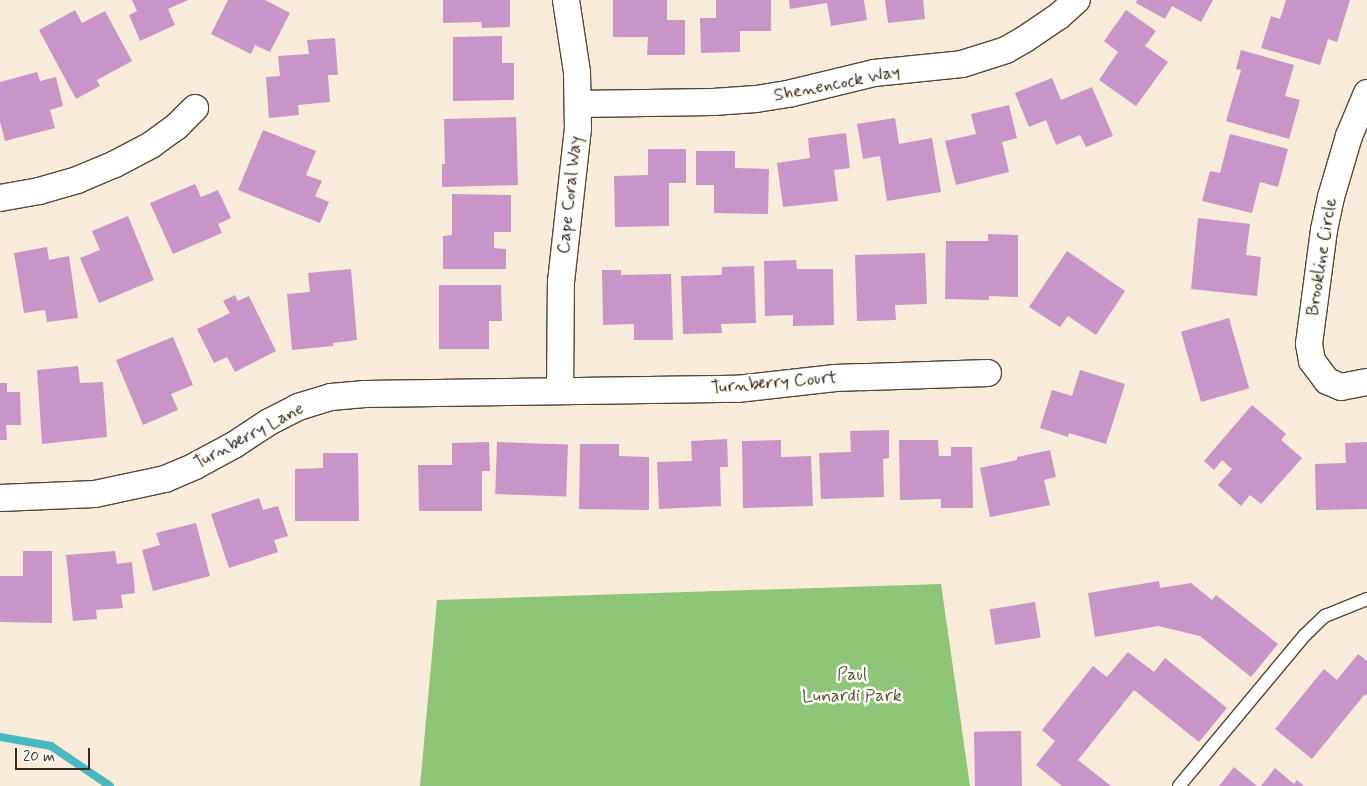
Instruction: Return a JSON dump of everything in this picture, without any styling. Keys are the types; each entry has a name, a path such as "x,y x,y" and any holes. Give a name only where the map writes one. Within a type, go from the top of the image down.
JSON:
{"street":[{"name":"Cape Coral Way","path":"560,391 561,282 576,155 578,104 572,32 566,0"},
{"name":"Shenencock Way","path":"578,104 756,100 874,73 962,64 1006,50 1025,40 1059,16 1076,0"},
{"name":"Brookline Circle","path":"1367,93 1349,136 1331,197 1324,230 1309,344 1312,362 1327,381 1341,386 1367,382"},
{"path":"0,198 39,191 77,180 115,164 151,145 176,127 195,108"},
{"name":"Turnberry Court","path":"560,391 737,389 835,378 988,373"},
{"name":"Turnberry Lane","path":"0,498 95,494 132,488 165,479 195,466 234,445 298,407 331,398 365,394 560,391"}],"lane":[{"path":"1179,786 1305,635 1324,616 1367,599"}],"green space":[{"name":"Paul Lunardi Park","path":"941,584 970,786 420,786 437,600"}],"building":[{"path":"132,0 188,0 168,9 175,25 140,41 129,15 137,11"},
{"path":"228,0 265,0 290,13 270,52 255,45 251,54 211,34"},
{"path":"443,0 510,0 510,27 482,28 481,22 443,23"},
{"path":"613,0 667,0 667,20 685,20 685,55 647,55 648,37 613,37"},
{"path":"716,0 771,0 771,31 740,31 740,52 701,53 700,18 716,18"},
{"path":"789,0 864,0 867,20 831,26 827,3 790,9"},
{"path":"885,0 923,0 925,19 888,23"},
{"path":"1137,0 1213,0 1201,22 1172,6 1165,19 1136,3"},
{"path":"1286,0 1350,0 1337,42 1328,39 1320,65 1261,48 1271,16 1280,19"},
{"path":"75,10 82,23 105,11 132,61 97,80 100,86 76,99 39,30"},
{"path":"1126,10 1156,31 1145,46 1168,62 1136,106 1099,80 1118,52 1104,41"},
{"path":"502,36 502,63 514,63 514,100 453,101 453,37"},
{"path":"335,38 338,75 328,75 330,102 298,105 299,115 269,118 266,77 280,76 278,56 309,54 307,40"},
{"path":"1241,50 1294,65 1285,96 1300,100 1289,139 1226,121 1241,70 1236,69"},
{"path":"37,72 40,81 56,77 63,106 50,110 55,128 5,141 0,121 0,82"},
{"path":"1052,78 1061,100 1092,87 1113,136 1086,147 1080,135 1056,145 1046,120 1029,127 1015,93"},
{"path":"1009,105 1017,138 1002,142 1009,172 956,185 945,141 976,134 971,114"},
{"path":"516,117 518,185 442,187 442,164 445,164 444,119"},
{"path":"895,118 899,144 932,138 941,192 887,201 880,156 863,159 857,124"},
{"path":"263,130 316,151 306,175 322,181 315,196 329,202 320,223 238,190"},
{"path":"846,133 850,168 834,170 838,201 783,207 777,163 810,158 808,138"},
{"path":"1230,134 1288,149 1278,187 1260,182 1252,213 1202,201 1210,171 1220,173"},
{"path":"648,149 686,149 686,183 669,183 669,226 615,227 614,176 648,175"},
{"path":"696,151 735,151 735,168 769,169 768,214 714,213 714,185 696,185"},
{"path":"195,184 201,197 218,190 231,218 218,224 222,233 173,254 150,203"},
{"path":"452,194 511,195 511,232 494,232 494,248 506,249 506,269 443,269 443,236 452,235"},
{"path":"128,216 154,280 99,303 80,258 100,250 92,231"},
{"path":"1198,218 1250,224 1246,255 1261,257 1257,296 1191,289"},
{"path":"988,234 1018,235 1018,297 989,296 989,300 945,299 946,241 988,241"},
{"path":"47,247 49,260 69,256 78,318 47,322 45,310 24,313 14,253"},
{"path":"1067,251 1125,291 1096,335 1068,316 1060,327 1029,307"},
{"path":"925,253 927,304 895,305 896,320 857,321 855,255"},
{"path":"796,260 797,269 833,269 834,325 793,326 793,315 765,316 764,261"},
{"path":"754,266 756,323 721,324 722,333 683,334 681,276 722,275 722,267"},
{"path":"351,269 357,340 333,343 333,346 292,350 287,294 310,292 308,273"},
{"path":"602,270 621,270 621,275 671,274 673,340 634,340 634,324 603,325"},
{"path":"439,285 501,285 502,321 489,321 489,349 439,349"},
{"path":"235,295 238,301 249,296 276,351 235,372 227,357 214,363 197,329 230,313 223,301"},
{"path":"1229,318 1249,388 1201,402 1181,332"},
{"path":"173,337 193,385 171,394 178,410 143,425 116,360"},
{"path":"78,366 80,383 103,382 107,437 42,444 37,370"},
{"path":"1080,370 1125,384 1106,444 1069,433 1068,437 1040,428 1052,390 1072,396"},
{"path":"0,383 7,383 7,392 20,392 21,425 6,425 7,440 0,440"},
{"path":"1252,405 1286,434 1281,440 1302,458 1261,504 1250,495 1241,506 1218,485 1232,469 1222,460 1214,470 1204,461"},
{"path":"889,430 889,458 883,459 884,497 821,499 819,453 851,452 850,431"},
{"path":"727,439 728,467 720,467 721,506 659,509 657,462 692,461 691,441"},
{"path":"781,440 781,457 811,456 813,506 743,508 742,441"},
{"path":"899,440 938,440 939,456 951,456 951,447 972,447 973,508 941,508 941,499 900,500"},
{"path":"489,442 490,471 482,471 482,511 419,511 418,465 452,465 452,443"},
{"path":"497,442 568,444 566,496 495,494"},
{"path":"1367,442 1367,509 1316,510 1315,464 1346,463 1345,443"},
{"path":"580,444 619,444 619,456 649,457 649,510 579,509"},
{"path":"1050,450 1056,477 1044,480 1050,505 990,517 980,468"},
{"path":"323,453 358,453 359,521 295,521 295,469 323,468"},
{"path":"259,498 263,510 278,506 288,536 274,540 278,552 229,568 211,514"},
{"path":"196,523 210,576 153,591 142,550 160,545 156,533"},
{"path":"23,551 52,551 52,623 0,622 0,576 23,576"},
{"path":"115,551 117,564 132,562 135,593 121,595 123,608 96,610 97,619 73,621 66,555"},
{"path":"1159,581 1160,588 1191,583 1212,600 1216,595 1278,644 1251,677 1200,636 1158,626 1095,637 1088,593"},
{"path":"1035,602 1041,638 995,645 990,609"},
{"path":"1128,652 1154,672 1165,658 1227,708 1199,742 1134,690 1078,760 1111,786 1062,786 1036,765 1055,741 1042,730 1093,666 1107,677"},
{"path":"1358,654 1367,661 1367,696 1365,694 1312,759 1275,729 1324,669 1337,680"},
{"path":"1021,731 1022,786 975,786 974,732"},
{"path":"1234,767 1257,786 1219,786"},
{"path":"1275,768 1294,784 1297,780 1304,786 1261,786"}],"waterway":[{"path":"0,737 51,746 110,786"}]}
